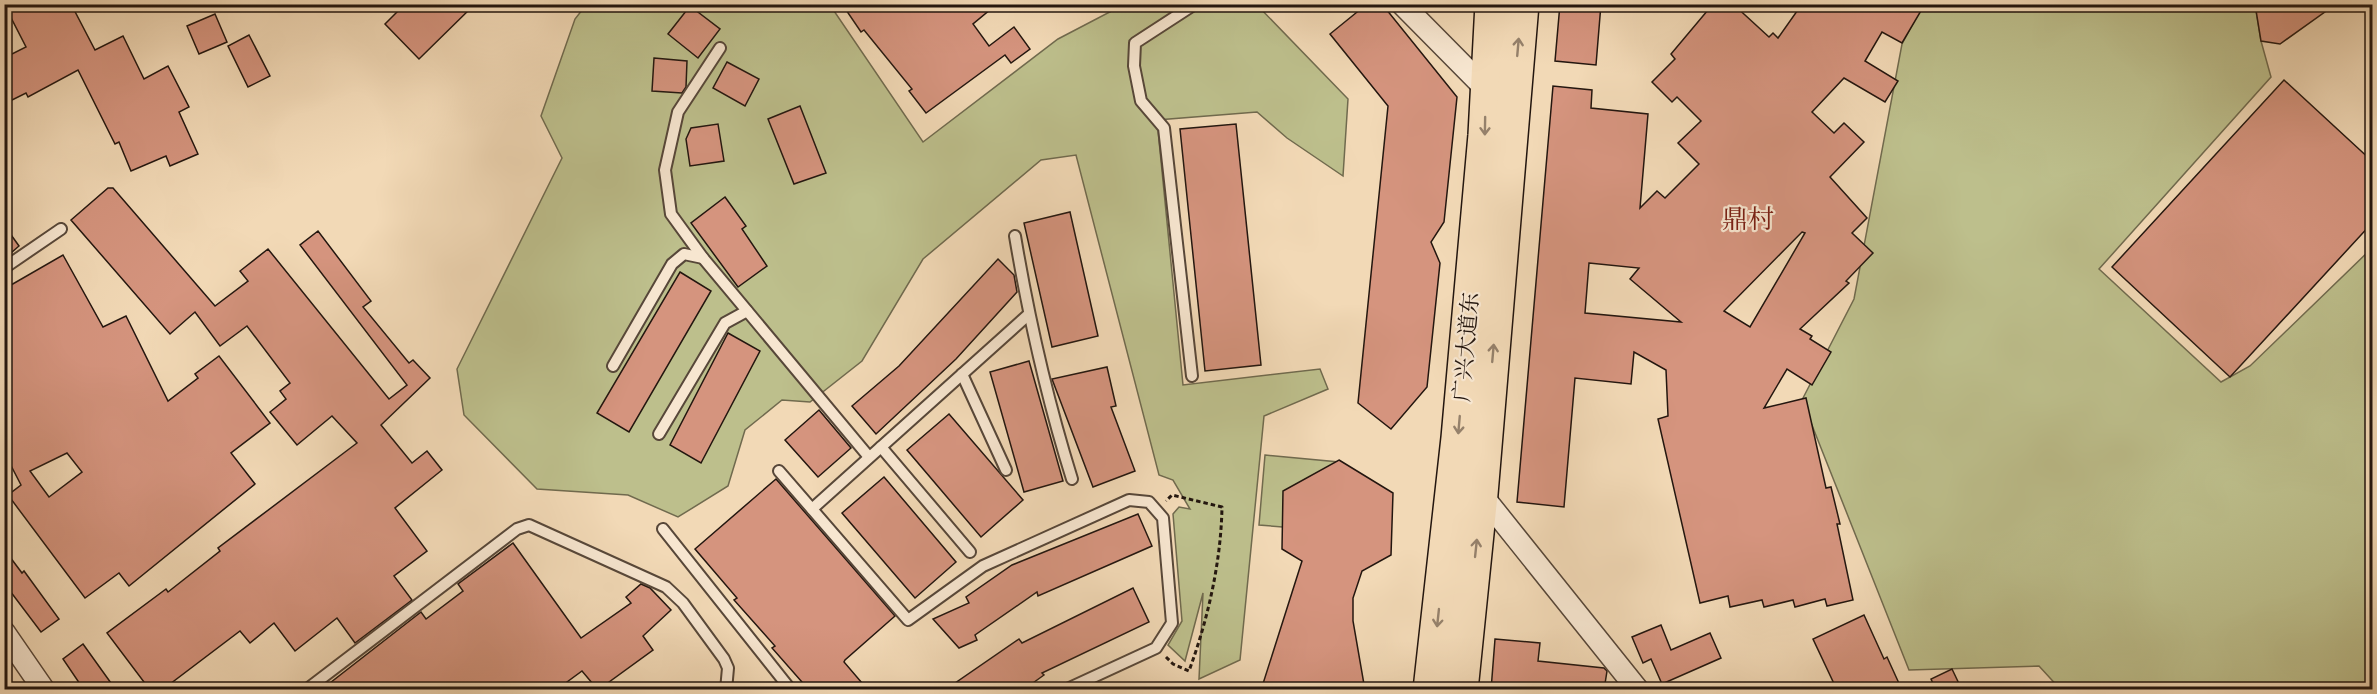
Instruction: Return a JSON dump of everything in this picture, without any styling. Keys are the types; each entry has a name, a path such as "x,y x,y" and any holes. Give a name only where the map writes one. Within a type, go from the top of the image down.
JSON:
{"highway":[{"name":"广兴大道东","path":"1430,690 1458,438 1485,135 1492,4"},
{"name":"广兴大道东","path":"1461,690 1481,494 1522,4"}],"street":[{"path":"1402,4 1486,89"},
{"path":"1481,494 1638,690"},
{"path":"4,632 44,690"}],"lane":[{"path":"1192,376 1164,128 1141,101 1134,66 1135,43 1196,4"},
{"path":"720,48 678,112 665,170 671,214 703,258 869,457"},
{"path":"4,268 61,229"},
{"path":"1015,236 1028,315 1054,423 1072,479"},
{"path":"613,366 672,264 684,254 703,258"},
{"path":"659,434 725,322 747,311"},
{"path":"812,509 1028,315"},
{"path":"962,374 1006,470"},
{"path":"881,447 970,552"},
{"path":"779,471 908,620 983,566 1129,501 1149,501 1163,518 1173,622 1156,648 1065,690"},
{"path":"306,690 517,529 529,525 666,586 683,603 724,659 728,668 726,690"},
{"path":"663,530 790,690"}],"path":[{"path":"1156,648 1173,664 1189,670 1201,639 1219,548 1222,507 1172,495 1157,511"}],"green space":[{"path":"586,5 830,5 923,142 1058,39 1123,5 1257,5 1348,99 1343,176 1287,138 1257,112 1157,120 1183,385 1320,369 1328,389 1264,416 1240,660 1199,679 1203,593 1185,661 1168,645 1182,621 1173,514 1179,507 1190,509 1173,480 1159,475 1076,155 1041,160 923,259 862,361 810,402 782,400 745,430 728,486 678,517 628,495 537,489 464,415 457,369 562,158 541,116 575,19"},
{"path":"1923,5 2255,5 2261,41 2271,77 2099,269 2221,382 2250,366 2372,248 2372,689 2061,690 2039,666 1909,670 1802,400 1854,299 1902,44"},
{"path":"1265,455 1339,462 1333,531 1259,525"}],"building":[{"path":"4,4 71,4 95,50 123,36 144,79 168,66 189,107 179,112 198,154 170,166 166,156 131,171 119,142 115,144 78,70 28,97 26,93 4,104 4,58 26,47"},
{"path":"405,4 475,4 419,59 385,24"},
{"path":"842,4 997,4 973,24 989,46 1014,27 1030,49 1011,63 1005,55 926,113 909,91 912,89 864,30 861,32"},
{"path":"1367,4 1382,4 1457,97 1444,222 1431,242 1440,263 1427,387 1391,429 1358,403 1388,106 1330,34"},
{"path":"1560,4 1601,4 1596,65 1555,61"},
{"path":"1713,4 1733,4 1769,37 1773,33 1778,38 1802,4 1925,4 1902,43 1882,32 1865,61 1898,81 1885,102 1844,78 1812,112 1834,133 1844,123 1864,142 1830,177 1867,218 1852,233 1873,253 1846,281 1849,283 1800,329 1812,336 1810,339 1831,352 1812,385 1787,369 1764,408 1806,398 1826,488 1831,487 1840,524 1837,524 1853,600 1827,606 1825,599 1795,607 1793,600 1764,607 1762,600 1730,607 1728,596 1700,603 1658,419 1668,416 1666,370 1634,352 1631,384 1575,378 1564,507 1517,502 1553,86 1592,90 1591,108 1648,114 1640,208 1657,191 1665,198 1699,164 1678,143 1701,121 1677,97 1672,102 1652,82 1675,59 1671,54","holes":["1802,232 1805,233 1750,327 1724,311","1589,263 1639,268 1630,279 1681,322 1585,313"]},
{"path":"2255,4 2336,4 2280,44 2261,41"},
{"path":"690,6 720,29 698,58 668,34"},
{"path":"215,14 227,42 199,54 187,26"},
{"path":"249,35 270,76 248,87 228,46"},
{"path":"654,58 687,61 686,87 682,93 652,91"},
{"path":"727,62 759,79 745,106 713,88"},
{"path":"2284,80 2373,162 2373,222 2230,377 2112,267"},
{"path":"800,106 826,173 794,184 768,119"},
{"path":"718,124 724,161 690,166 686,139 691,128"},
{"path":"1236,124 1261,365 1205,371 1180,129"},
{"path":"108,188 113,188 215,306 248,281 240,271 268,249 389,399 407,385 300,245 318,231 371,301 363,307 409,363 413,360 430,378 381,425 412,463 427,451 442,470 395,508 427,551 394,576 412,600 355,643 337,618 295,651 274,623 250,643 240,631 162,690 150,690 107,633 166,589 168,592 220,551 218,548 357,443 332,416 297,445 270,412 286,399 280,391 290,383 247,326 220,346 195,312 170,334 71,220"},
{"path":"725,197 746,226 742,229 767,266 738,287 691,223"},
{"path":"1070,212 1098,336 1052,347 1024,223"},
{"path":"4,225 19,246 4,259"},
{"path":"63,255 103,327 126,316 168,401 198,378 195,374 219,356 270,423 231,453 255,484 129,586 119,573 85,598 8,495 21,485 4,452 4,289","holes":["67,453 82,472 49,497 30,471"]},
{"path":"998,259 1014,275 1017,292 956,359 876,434 852,406 899,366"},
{"path":"680,272 711,291 629,432 597,413"},
{"path":"728,333 760,351 701,463 670,445"},
{"path":"1029,361 1063,481 1024,492 990,372"},
{"path":"1107,367 1116,406 1111,407 1135,471 1093,487 1052,379"},
{"path":"819,410 851,448 818,477 785,440"},
{"path":"949,414 1023,500 981,537 907,450"},
{"path":"1339,460 1393,493 1391,555 1362,571 1353,598 1353,621 1365,690 1261,690 1302,561 1282,549 1283,491"},
{"path":"884,477 956,562 915,598 842,513"},
{"path":"776,479 895,616 844,662 868,690 809,690 772,648 775,646 734,600 737,598 695,549"},
{"path":"1138,514 1152,546 1038,596 1037,592 975,635 977,640 959,648 933,619 969,603 966,597 1012,565"},
{"path":"513,543 581,638 631,603 626,597 641,584 650,588 671,610 643,636 653,650 598,690 582,671 556,690 321,690 421,612 426,619 463,591 458,584"},
{"path":"4,549 22,573 24,571 59,619 41,632 4,583"},
{"path":"1133,588 1149,622 1042,673 1044,675 1023,690 945,690 1019,639 1022,643"},
{"path":"1864,615 1884,659 1887,657 1902,690 1837,690 1813,639"},
{"path":"1661,625 1671,650 1710,633 1721,658 1662,684 1651,659 1643,663 1632,637"},
{"path":"1495,639 1540,643 1538,661 1604,668 1607,671 1604,690 1491,690"},
{"path":"83,644 116,690 84,690 63,659"},
{"path":"1952,669 1962,690 1936,690 1931,679"}],"district":[{"name":"鼎村","path":"1748,219"}]}
